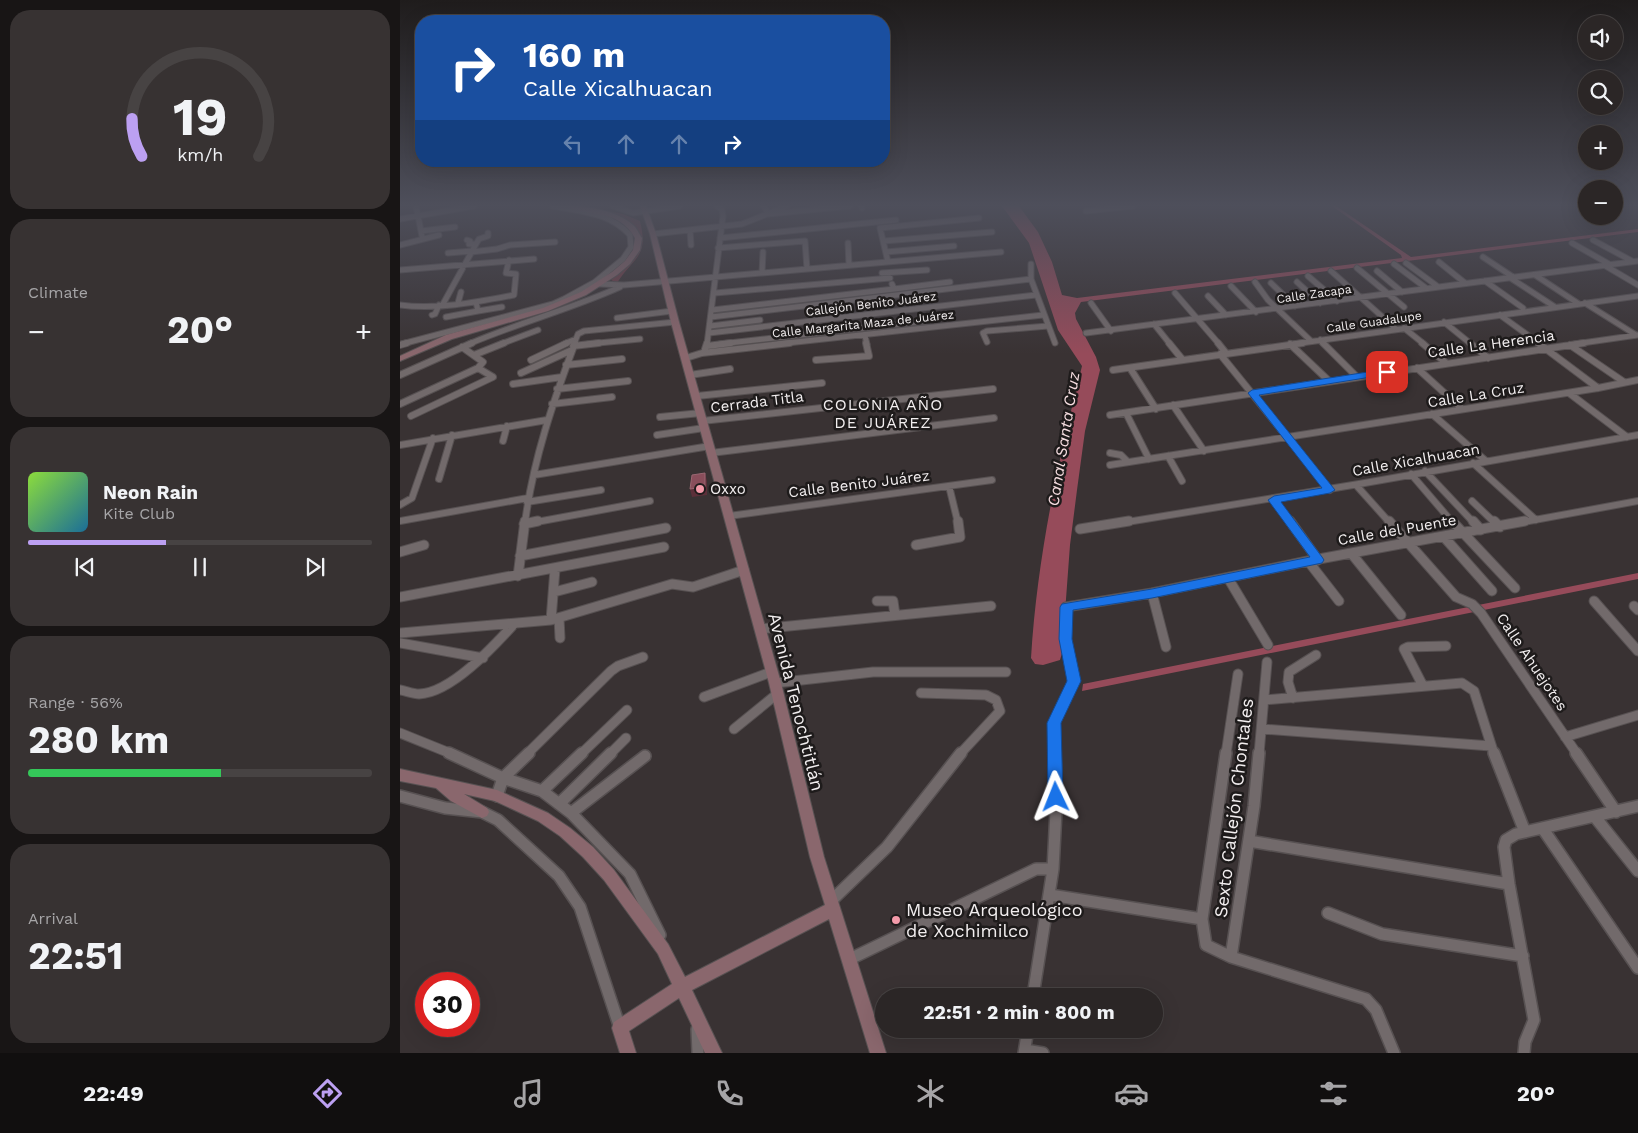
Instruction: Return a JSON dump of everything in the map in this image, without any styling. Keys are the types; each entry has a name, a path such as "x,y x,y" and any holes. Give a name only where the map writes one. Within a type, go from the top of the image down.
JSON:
{"main road":[{"path":"400,359 447,338 541,312 578,296 603,282 634,255"},
{"name":"Avenida Tenochtitlán","path":"658,255 760,630 817,857 878,1053"},
{"path":"580,290 603,282"},
{"path":"400,775 497,796 543,817 565,832 588,852 609,875 662,949 714,1053"},
{"path":"437,782 456,797 482,812"},
{"path":"628,1053 620,1028 682,987 832,905"}],"street":[{"path":"432,315 435,314 441,305 470,255"},
{"path":"400,345 553,304 580,290 609,271 627,255"},
{"path":"702,354 707,346 715,293 717,255"},
{"path":"762,273 763,255"},
{"path":"807,255 808,269"},
{"path":"849,255 849,265"},
{"path":"887,255 888,262"},
{"path":"603,282 624,285 966,255"},
{"path":"1591,255 1638,285"},
{"path":"1623,255 1635,261"},
{"path":"1483,257 1555,307"},
{"path":"400,270 534,259"},
{"path":"401,308 476,302 515,294 516,274 506,273 509,260"},
{"name":"Calle Zacapa","path":"1086,333 1635,261"},
{"path":"1406,262 1437,286"},
{"path":"1439,262 1464,283"},
{"path":"1031,264 1030,279 1055,343"},
{"path":"1394,264 1426,288"},
{"path":"1357,268 1404,308"},
{"path":"715,293 927,270"},
{"path":"1331,271 1396,329"},
{"path":"1376,271 1402,292"},
{"path":"836,277 890,275"},
{"path":"890,275 894,289"},
{"path":"1535,275 1637,335"},
{"path":"1308,276 1336,301"},
{"path":"711,317 1030,279"},
{"path":"1485,280 1523,308"},
{"path":"712,310 950,282"},
{"path":"1255,282 1268,300 1311,341"},
{"path":"1297,282 1320,303"},
{"path":"1271,283 1294,306"},
{"path":"400,375 462,348 624,285"},
{"path":"1231,286 1256,312"},
{"path":"458,303 461,292"},
{"path":"1176,293 1198,318 1252,393 1330,490"},
{"name":"Callejón Benito Juárez","path":"709,333 1036,295"},
{"path":"1208,296 1226,315"},
{"name":"Calle Guadalupe","path":"1113,370 1638,296"},
{"path":"500,298 502,307 501,319"},
{"path":"476,302 478,311"},
{"path":"1091,303 1111,331"},
{"path":"446,317 502,307"},
{"path":"617,318 672,311"},
{"name":"Calle Margarita Maza de Juárez","path":"686,358 702,354 1043,315"},
{"path":"1500,316 1598,388"},
{"path":"710,326 760,320"},
{"path":"707,346 926,321"},
{"path":"531,360 575,342 675,322"},
{"path":"1444,322 1488,358"},
{"path":"1154,324 1182,360"},
{"path":"987,342 983,333 1048,326"},
{"path":"1404,328 1446,363"},
{"path":"474,354 538,330"},
{"name":"Calle La Herencia","path":"1110,415 1637,335"},
{"path":"816,360 869,356 865,336"},
{"path":"521,373 575,342 640,339"},
{"path":"1320,340 1357,376"},
{"path":"518,576 527,500 547,420 575,342"},
{"path":"1290,344 1329,381"},
{"path":"1570,345 1624,382"},
{"path":"400,404 478,368 483,362 474,354 462,348"},
{"path":"566,366 622,359"},
{"path":"411,416 493,377 478,368"},
{"path":"1130,368 1156,408"},
{"path":"1417,368 1462,409"},
{"path":"690,375 730,369"},
{"path":"513,384 562,377"},
{"name":"Calle La Cruz","path":"1128,462 1121,454 1109,450 1113,464 1128,462 1149,459 1289,437 1462,409 1569,393 1638,380"},
{"path":"558,389 628,381"},
{"path":"696,396 822,383"},
{"name":"Cerrada Titla","path":"702,420 993,389"},
{"path":"1569,393 1627,437"},
{"path":"552,404 612,397"},
{"path":"1173,406 1204,450"},
{"path":"1126,413 1149,459"},
{"path":"1432,414 1486,461"},
{"path":"660,417 702,420"},
{"path":"534,475 710,450 994,418"},
{"path":"400,445 547,420"},
{"path":"658,435 702,420"},
{"path":"504,440 507,426"},
{"path":"439,479 452,435"},
{"name":"Calle Xicalhuacan","path":"1080,529 1274,500 1425,471 1638,435"},
{"path":"400,505 412,498 433,438"},
{"path":"1168,456 1182,481"},
{"path":"1473,463 1536,520"},
{"path":"1425,471 1481,530"},
{"path":"1411,474 1463,534 1516,588"},
{"name":"Calle Benito Juárez","path":"729,516 992,480"},
{"name":"Calle Ahuejotes","path":"1356,485 1456,597 1472,604 1481,613 1616,812"},
{"path":"916,545 960,537 961,534 949,486"},
{"path":"400,521 601,490"},
{"path":"1274,500 1318,560"},
{"name":"Calle del Puente","path":"1054,869 1056,811 1054,723 1074,681 1066,639 1066,607 1152,594 1308,561 1409,544 1638,500"},
{"path":"524,524 650,501"},
{"path":"1472,501 1500,527"},
{"path":"520,556 666,528"},
{"path":"1444,537 1492,591"},
{"path":"400,552 424,545"},
{"path":"400,597 664,547"},
{"path":"1351,553 1401,615"},
{"path":"1308,561 1339,601"},
{"path":"555,569 555,619 560,638"},
{"path":"400,633 428,628 514,624 555,619 672,584 677,583 687,588 693,587 744,570"},
{"path":"1228,578 1268,645"},
{"path":"554,592 592,582"},
{"path":"1152,594 1166,647"},
{"path":"877,602 893,601 895,615"},
{"path":"1594,601 1638,652"},
{"path":"760,630 991,606"},
{"path":"400,690 419,694 440,688 483,658 514,624"},
{"path":"400,643 483,658"},
{"path":"1423,686 1404,649 1408,647 1446,646"},
{"path":"1293,698 1288,682 1289,672 1316,654"},
{"path":"497,796 504,778 611,671 618,666 643,657"},
{"name":"Sexto Callejón Chontales","path":"1231,957 1249,841 1262,729 1267,662"},
{"path":"704,698 774,683 840,674 873,672 1006,672"},
{"path":"1238,674 1202,919 1206,945 1231,957 1366,999 1376,1010 1394,1053"},
{"path":"734,729 774,683"},
{"path":"1264,700 1462,683 1469,686 1474,691 1491,746 1525,832"},
{"path":"832,905 886,847 967,745 1000,711 998,702 994,697 986,695 921,694"},
{"path":"542,791 627,710"},
{"path":"1565,737 1638,715"},
{"path":"1262,729 1491,746"},
{"path":"400,733 457,756 504,778 542,791 571,813 630,874 662,940 662,949"},
{"path":"559,804 626,738"},
{"path":"571,813 645,756"},
{"path":"400,796 445,808 482,812 498,820 559,876 571,891 580,907 620,1028"},
{"path":"1524,1053 1525,1042 1534,1020 1508,884 1504,847 1506,840 1516,834 1638,806"},
{"path":"1595,817 1638,871"},
{"path":"1543,829 1638,968"},
{"path":"1249,841 1508,884"},
{"path":"850,959 1036,869 1054,869 1034,988"},
{"path":"1050,895 1202,919"},
{"path":"1328,913 1382,934 1523,956"},
{"path":"697,1020 698,1053"},
{"path":"1026,1038 1024,1052 1043,1053"}],"shaded area":[{"path":"638,255 617,283 611,280 629,265"},
{"path":"1033,255 1049,255 1062,295 1077,298 1402,258 1401,255 1411,257 1454,255 1081,302 1075,313 1076,319 1096,357 1100,370 1085,431 1077,490 1070,545 1062,653 1060,660 1043,665 1035,664 1031,658 1038,584 1057,474 1082,366 1058,330"},
{"path":"1638,573 1638,579 1082,691 1083,684"}],"building":[{"path":"705,473 705,487 690,489 692,475"}],"place":[{"name":"Oxxo","path":"700,489"},
{"name":"Museo Arqueológico de Xochimilco","path":"896,920"}],"district":[{"name":"COLONIA AÑO DE JUÁREZ","path":"883,413"}],"route":[{"path":"1056,797 1054,723 1074,681 1066,639 1066,607 1152,594 1318,560 1274,500 1330,490 1252,393 1387,372"}],"water label":[{"name":"Canal Santa Cruz","path":"1063,439"}]}
